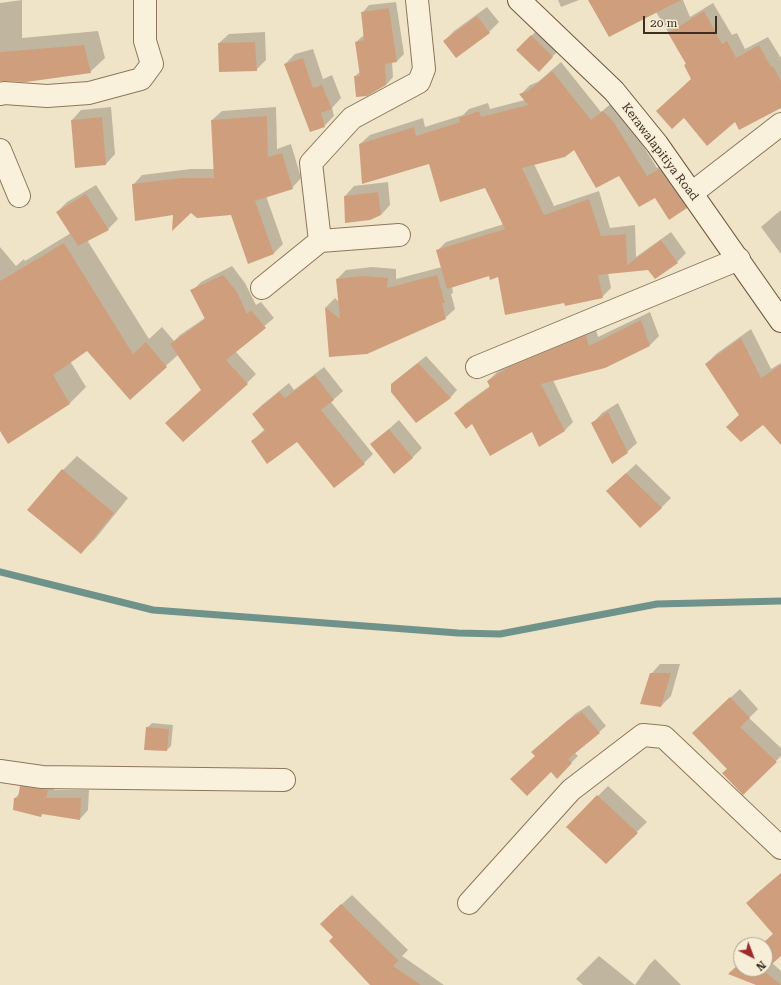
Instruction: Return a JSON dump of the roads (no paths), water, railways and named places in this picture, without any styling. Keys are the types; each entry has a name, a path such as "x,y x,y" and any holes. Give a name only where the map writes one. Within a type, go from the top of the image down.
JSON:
{"street":[{"path":"0,94 47,96 89,93 141,79 152,64 145,41 145,0"},
{"path":"320,240 311,163 352,118 419,82 424,69 417,0"},
{"name":"Kerawalapitiya Road","path":"519,0 614,91 657,144 781,321"},
{"path":"692,193 781,124"},
{"path":"0,150 20,196"},
{"path":"262,288 320,240 399,234"},
{"path":"477,367 739,260"},
{"path":"469,903 571,790 643,735 664,737 781,848"},
{"path":"0,771 42,777 284,780"}],"waterway":[{"path":"0,572 153,610 458,633 500,634 657,604 781,601"}]}
